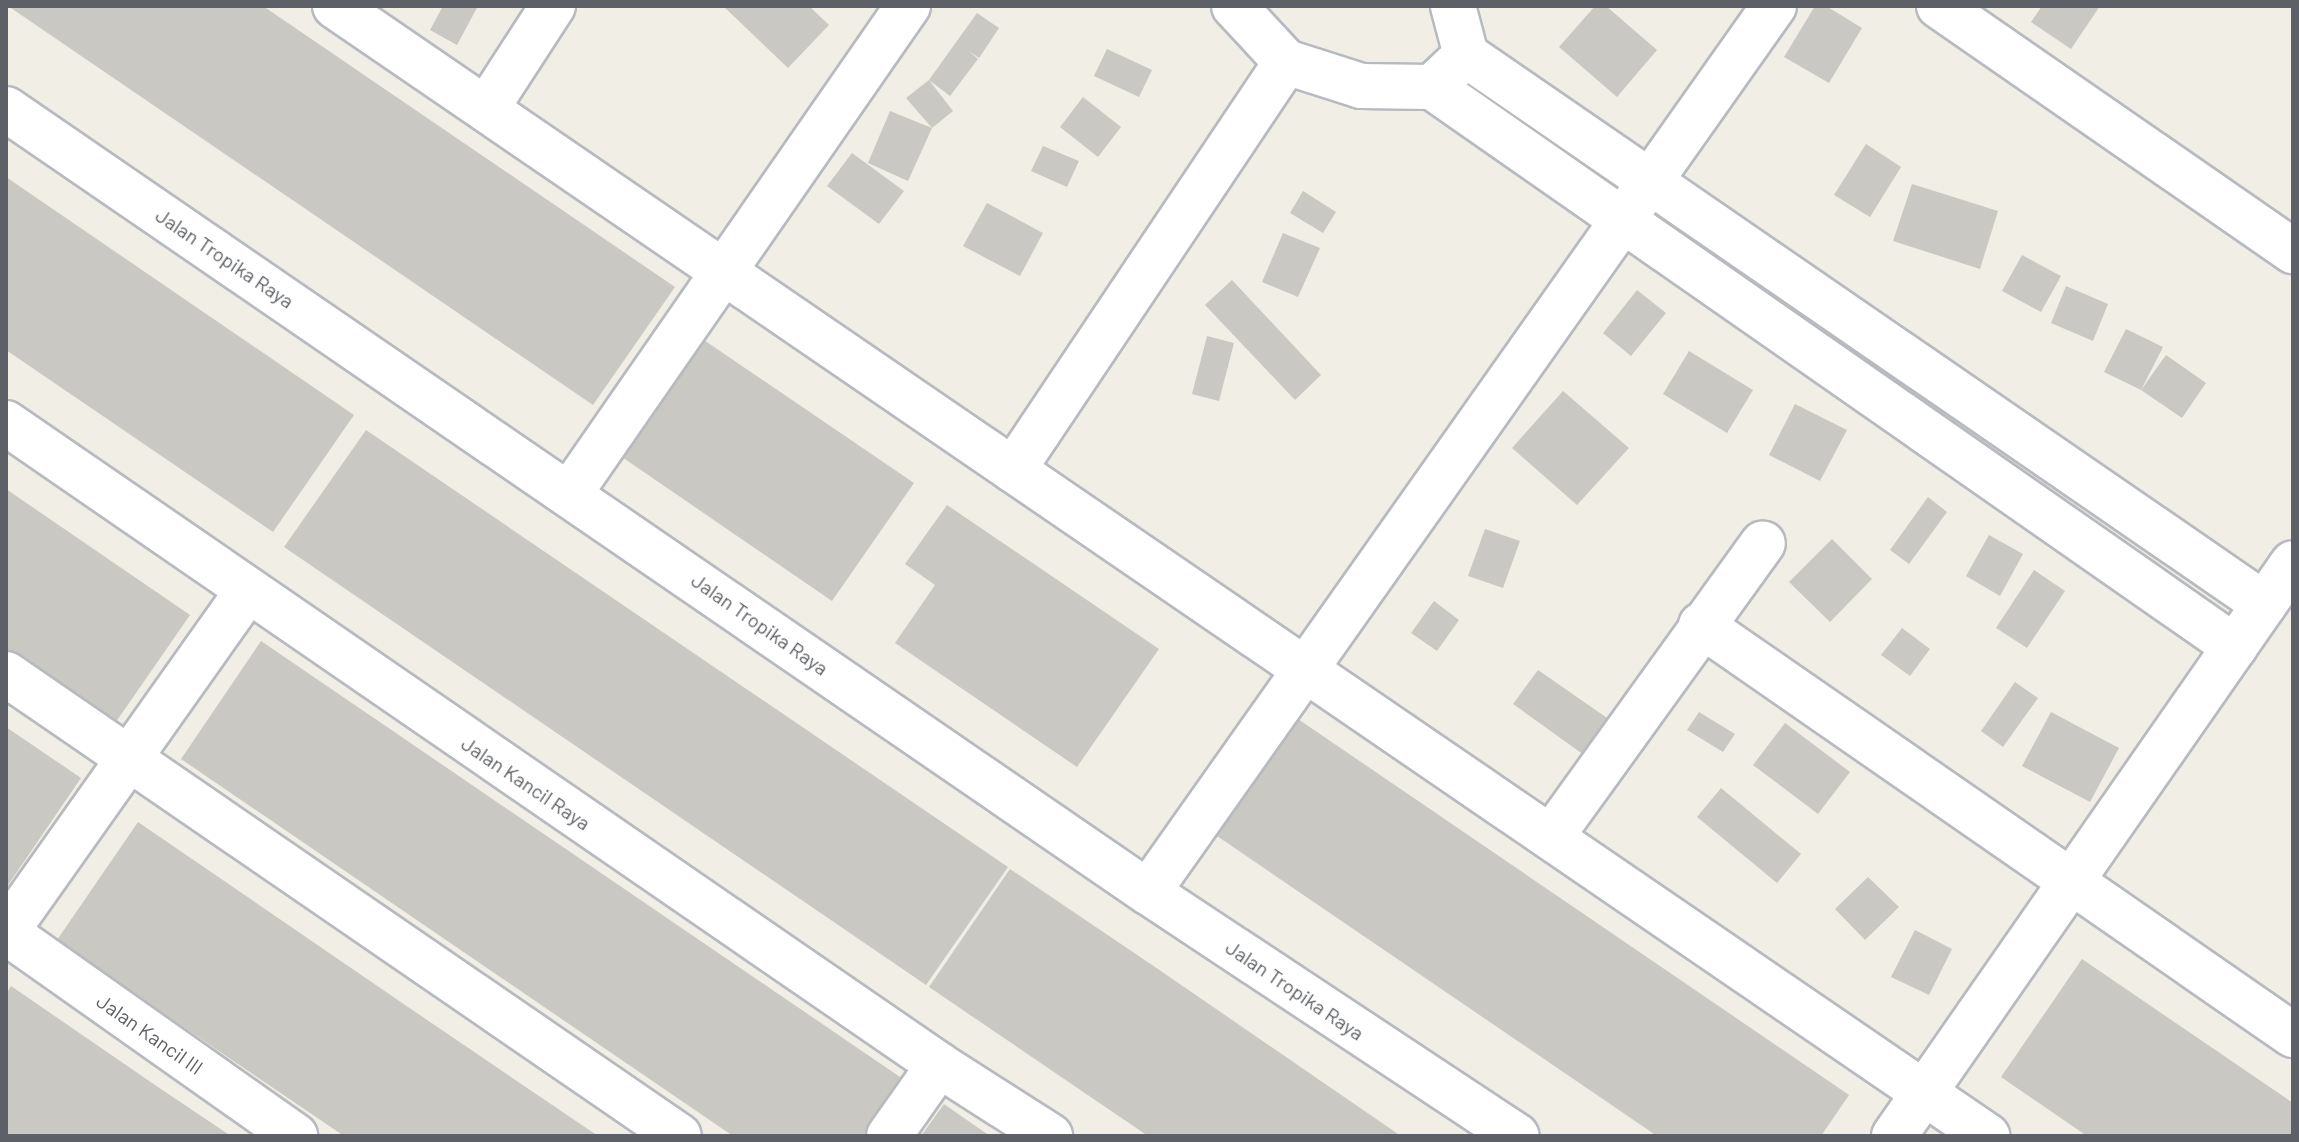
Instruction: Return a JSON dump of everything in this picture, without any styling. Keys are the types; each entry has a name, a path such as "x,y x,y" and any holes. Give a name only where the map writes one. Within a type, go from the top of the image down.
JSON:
{"street":[{"path":"335,6 1987,1136"},
{"path":"486,109 553,6"},
{"path":"570,493 908,6"},
{"path":"1234,6 1286,62 1361,86 1432,87 2235,647"},
{"path":"1453,6 1466,55 2264,604"},
{"path":"1148,892 1774,6"},
{"path":"1939,6 2293,251"},
{"path":"1432,87 1466,55"},
{"path":"1013,470 1286,62"},
{"name":"Jalan Tropika Raya","path":"6,109 1148,892 1516,1136"},
{"name":"Jalan Kancil Raya","path":"6,423 247,592 939,1065 1050,1136"},
{"path":"1551,837 1763,543"},
{"path":"1894,1136 2293,563"},
{"path":"6,932 127,757 247,592"},
{"path":"1701,625 2071,882 2288,1021"},
{"path":"6,674 679,1136"},
{"name":"Jalan Kancil III","path":"6,932 295,1136"},
{"path":"889,1136 939,1065"}],"building":[{"path":"8,6 263,6 675,287 593,405"},
{"path":"443,6 478,6 457,45 430,30"},
{"path":"723,6 809,6 829,25 788,68"},
{"path":"1595,6 1606,6 1657,50 1617,97 1559,47"},
{"path":"1815,6 1826,6 1862,28 1829,83 1784,57"},
{"path":"2042,6 2100,6 2071,49 2031,22"},
{"path":"977,13 999,28 979,58 969,51 978,59 950,96 929,80"},
{"path":"1107,49 1152,70 1139,97 1094,76"},
{"path":"929,80 953,111 932,128 906,98"},
{"path":"1083,97 1121,127 1098,157 1060,127"},
{"path":"890,111 932,128 908,181 868,163"},
{"path":"1866,144 1901,167 1870,217 1834,195"},
{"path":"1043,146 1079,161 1067,187 1031,171"},
{"path":"852,153 904,191 879,224 827,186"},
{"path":"6,177 354,415 273,532 6,350"},
{"path":"1912,184 1998,211 1980,269 1893,241"},
{"path":"1303,191 1336,212 1323,233 1290,213"},
{"path":"987,203 1043,233 1020,276 963,246"},
{"path":"1283,233 1320,248 1298,297 1262,282"},
{"path":"2022,255 2061,276 2041,312 2002,291"},
{"path":"1232,280 1321,375 1295,400 1205,305"},
{"path":"2066,286 2108,304 2093,341 2051,323"},
{"path":"1637,290 1666,313 1631,356 1603,333"},
{"path":"2126,329 2163,347 2141,390 2104,372"},
{"path":"1207,336 1234,343 1219,401 1192,394"},
{"path":"701,338 914,483 832,601 619,455"},
{"path":"1689,351 1753,390 1727,433 1663,394"},
{"path":"2166,355 2206,383 2182,418 2141,390"},
{"path":"1563,391 1629,448 1577,505 1512,448"},
{"path":"1795,404 1847,430 1820,481 1769,455"},
{"path":"366,430 1008,867 926,985 284,547"},
{"path":"6,489 190,615 109,732 6,662"},
{"path":"1928,497 1947,512 1909,564 1890,550"},
{"path":"947,505 1159,649 1077,767 895,643 935,585 905,564"},
{"path":"1485,529 1520,541 1503,588 1468,576"},
{"path":"1989,535 2023,554 2000,596 1966,576"},
{"path":"1832,539 1872,579 1830,622 1789,582"},
{"path":"2034,570 2065,591 2027,648 1996,628"},
{"path":"1434,601 1459,620 1437,651 1411,633"},
{"path":"1902,628 1930,649 1910,676 1881,655"},
{"path":"261,641 903,1079 864,1136 733,1136 181,759"},
{"path":"1538,670 1610,720 1584,755 1513,704"},
{"path":"2015,682 2038,698 2003,747 1981,731"},
{"path":"1699,712 1735,734 1723,752 1687,730"},
{"path":"2051,712 2119,748 2090,802 2022,766"},
{"path":"1298,719 1849,1095 1821,1136 1657,1136 1217,836"},
{"path":"1785,723 1850,772 1818,814 1753,765"},
{"path":"6,727 81,778 6,888"},
{"path":"1721,788 1801,854 1777,883 1697,817"},
{"path":"138,822 598,1136 344,1136 229,1058 57,940"},
{"path":"1010,869 1401,1136 1148,1136 929,987"},
{"path":"1868,877 1899,907 1865,940 1835,909"},
{"path":"1915,930 1952,949 1929,995 1891,977"},
{"path":"2082,959 2293,1103 2293,1136 2087,1136 2001,1077"},
{"path":"11,986 231,1136 6,1136 6,994"},
{"path":"944,1104 974,1125 990,1136 921,1136"}]}
